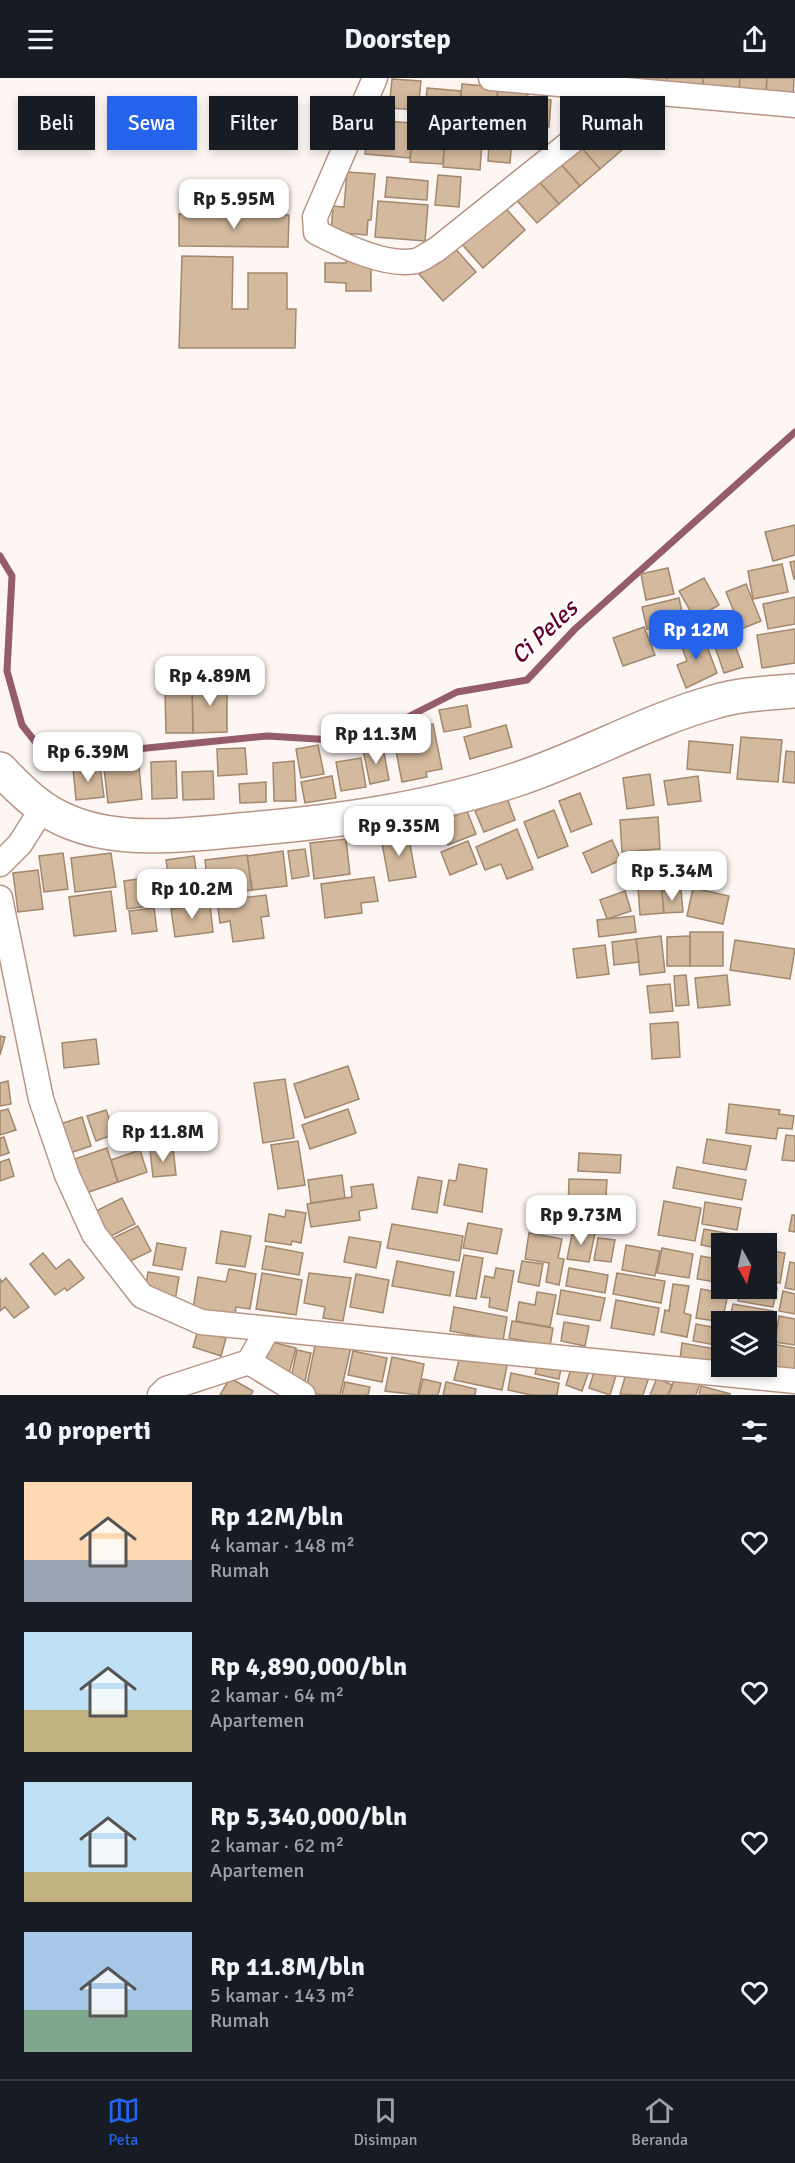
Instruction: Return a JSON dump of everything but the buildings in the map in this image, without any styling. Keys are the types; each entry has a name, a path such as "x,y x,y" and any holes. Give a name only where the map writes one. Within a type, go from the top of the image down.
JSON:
{"highway":[{"path":"0,770 42,809 73,824 93,829 118,833 166,835 279,827 424,807 518,779 716,701 795,691"}],"street":[{"path":"375,78 315,217 314,225 316,232 347,248 393,261 416,261 435,250 596,122 625,91"},
{"path":"490,78 795,105"},
{"path":"0,864 20,844 42,809"},
{"path":"0,898 41,1099 67,1175 94,1234 142,1296 201,1322 795,1381"},
{"path":"160,1395 166,1389 249,1362 267,1330"},
{"path":"249,1362 303,1395"}],"waterway":[{"name":"Ci Peles","path":"0,556 12,576 7,671 22,725 48,758 267,736 350,741 402,720 457,692 527,680 575,629 795,432"}]}
